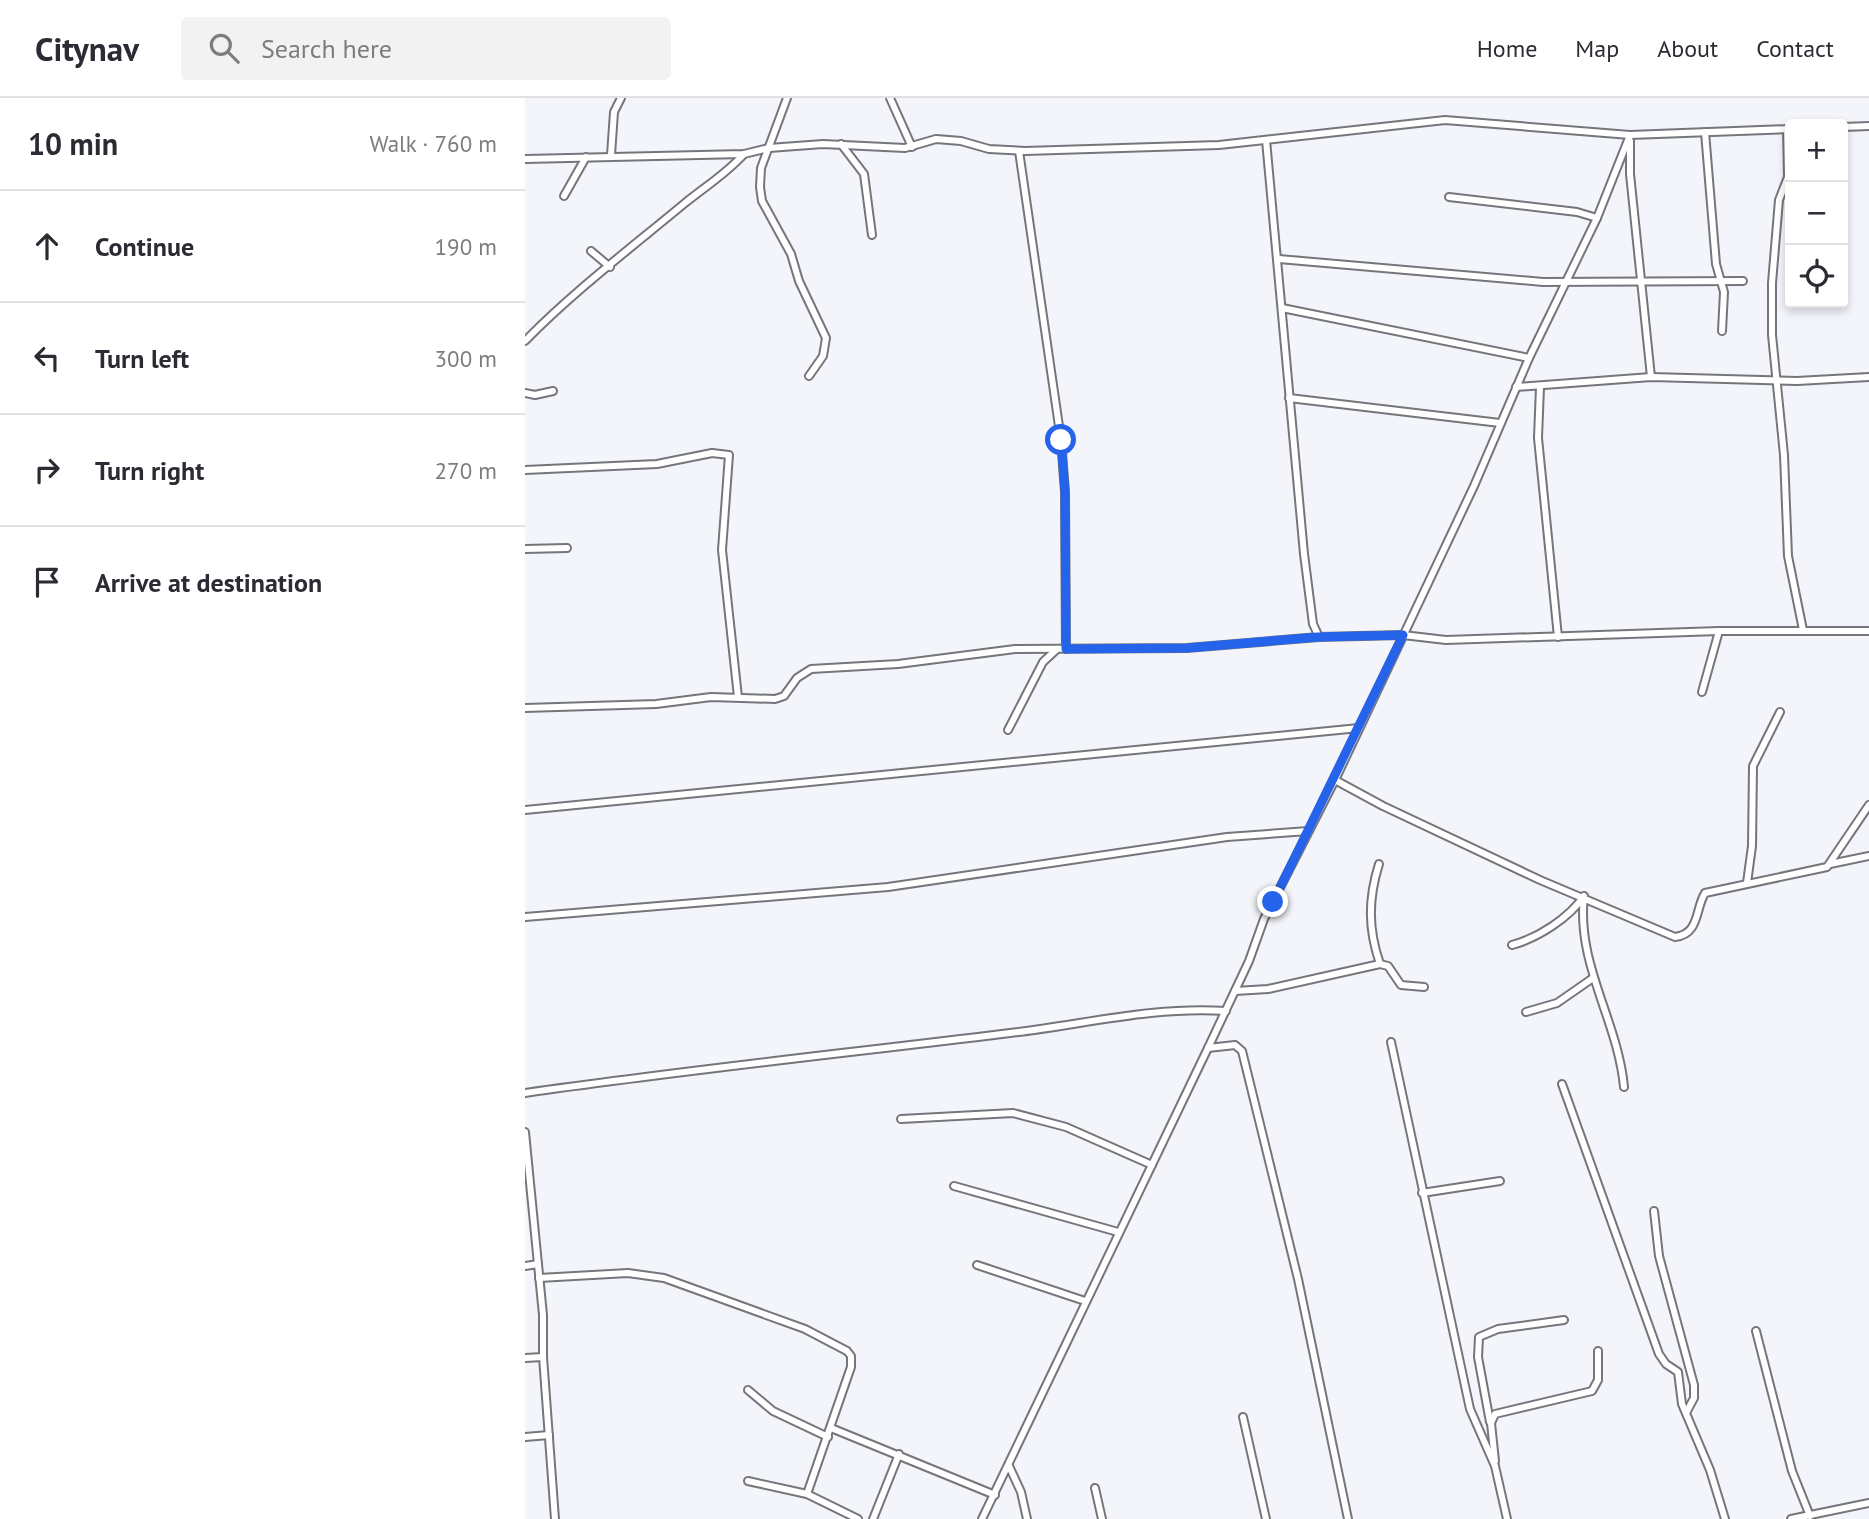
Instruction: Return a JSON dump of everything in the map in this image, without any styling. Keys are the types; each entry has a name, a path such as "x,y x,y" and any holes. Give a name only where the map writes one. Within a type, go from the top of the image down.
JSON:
{"street":[{"path":"611,155 614,112 621,98"},
{"path":"787,98 761,168 762,201 791,254 799,281 826,338 823,356 809,376"},
{"path":"890,98 912,147"},
{"path":"525,159 744,154 769,148 841,144 912,147 936,139 954,139 989,149 1019,151 1266,140 1445,120 1630,135 1785,129"},
{"path":"1848,127 1869,125"},
{"path":"1705,132 1719,280 1724,292 1722,331"},
{"path":"982,1519 1209,1048 1264,919 1335,780 1403,635 1529,358 1597,218 1630,135"},
{"path":"1630,135 1630,174 1651,377"},
{"path":"1266,140 1304,554 1313,624 1318,637"},
{"path":"841,144 864,174 872,235"},
{"path":"1019,151 1061,440 1066,506 1066,649"},
{"path":"525,341 688,200 710,187 744,154"},
{"path":"564,196 586,157"},
{"path":"1786,182 1779,200 1772,283 1776,380 1784,455 1783,502 1788,556 1803,630"},
{"path":"1449,197 1577,212 1597,218"},
{"path":"591,251 610,267"},
{"path":"1279,259 1529,281 1744,281"},
{"path":"1282,308 1529,358"},
{"path":"1516,387 1651,377 1776,380 1869,377"},
{"path":"1540,387 1538,438 1558,637"},
{"path":"525,393 535,395 554,391"},
{"path":"1289,398 1500,424"},
{"path":"525,470 631,466 712,453 729,455 722,550 738,697"},
{"path":"525,549 568,548"},
{"path":"1702,692 1719,631"},
{"path":"525,708 656,704 711,697 784,696 797,678 811,668 898,664 1016,649 1187,648 1318,637 1403,635 1446,640 1719,631 1869,631"},
{"path":"1008,730 1043,662 1057,649"},
{"path":"1747,883 1752,846 1753,766 1780,712"},
{"path":"525,810 1359,728"},
{"path":"1335,780 1383,806 1540,880 1675,937 1682,936 1693,927 1705,893 1809,873 1829,864 1869,856"},
{"path":"1829,864 1869,805"},
{"path":"525,917 888,887 1227,837 1308,831"},
{"path":"1379,864 1370,896 1370,914 1380,964"},
{"path":"1512,945 1562,918 1576,908 1584,897"},
{"path":"1584,897 1582,933 1593,978 1619,1056 1624,1087"},
{"path":"1235,991 1268,989 1380,964 1388,966 1401,985 1424,987"},
{"path":"1526,1012 1557,1003 1593,978"},
{"path":"525,1093 1013,1033 1154,1012 1198,1009 1226,1011"},
{"path":"1391,1042 1470,1409 1495,1466"},
{"path":"1209,1048 1235,1045 1242,1051 1298,1279 1348,1519"},
{"path":"1562,1084 1659,1354 1666,1364 1678,1372 1679,1396 1710,1470 1725,1519"},
{"path":"901,1119 1013,1113 1066,1127 1152,1165"},
{"path":"525,1132 538,1264 555,1519"},
{"path":"1422,1193 1500,1181"},
{"path":"954,1186 1118,1232"},
{"path":"1654,1211 1659,1256 1693,1385 1694,1398 1686,1413"},
{"path":"525,1266 538,1264"},
{"path":"977,1265 1085,1301"},
{"path":"539,1278 628,1273 664,1278 836,1343 847,1351 852,1361 807,1494"},
{"path":"1507,1519 1495,1466 1491,1423 1478,1357 1479,1337 1498,1329 1564,1320"},
{"path":"1756,1331 1792,1471 1810,1516"},
{"path":"1491,1423 1495,1414 1509,1409 1592,1391 1598,1380 1598,1351"},
{"path":"525,1358 543,1357"},
{"path":"748,1390 773,1411 828,1437"},
{"path":"1243,1417 1266,1519"},
{"path":"831,1428 995,1495"},
{"path":"525,1437 549,1435"},
{"path":"873,1519 899,1454"},
{"path":"1009,1466 1021,1492 1027,1519"},
{"path":"748,1481 807,1494 858,1519"},
{"path":"1094,1488 1102,1519"},
{"path":"1791,1519 1869,1503"}],"route":[{"path":"1061,440 1067,561 1066,649 1187,648 1318,637 1403,635 1335,780 1273,902"}]}
